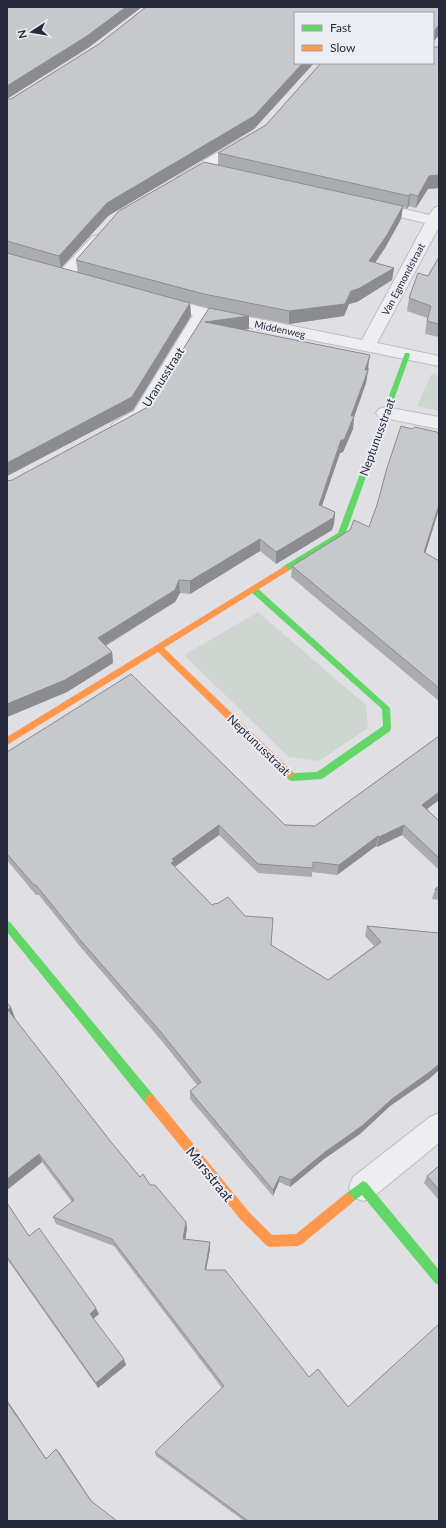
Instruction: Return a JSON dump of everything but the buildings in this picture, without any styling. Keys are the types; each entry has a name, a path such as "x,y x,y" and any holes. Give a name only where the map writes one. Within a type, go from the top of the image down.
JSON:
{"street":[{"path":"168,188 254,137"},
{"path":"202,168 225,173"},
{"path":"356,203 437,218"},
{"name":"Van Egmondstraat","path":"367,347 437,218"},
{"path":"64,276 104,232"},
{"name":"Middenweg","path":"149,298 203,313 439,361"},
{"name":"Uranusstraat","path":"105,434 140,415 203,313"},
{"name":"Neptunusstraat","path":"7,741 341,534 407,355"},
{"path":"386,413 439,423"},
{"name":"Neptunusstraat","path":"158,648 292,777 319,776 387,728 386,708 253,589"},
{"name":"Marsstraat","path":"7,925 245,1216 270,1241 298,1240 364,1187"},
{"path":"439,1126 364,1187 439,1279"}],"shaded area":[{"path":"432,373 439,375 439,411 417,406"},
{"path":"258,612 366,705 368,728 319,761 289,757 184,655"}],"traffic: fast":[{"path":"285,569 341,535 407,355"},
{"path":"253,589 386,708 387,728 319,776 292,777 289,774"},
{"path":"7,925 150,1100"},
{"path":"348,1199 363,1187 439,1279"}],"traffic: slow":[{"path":"7,741 285,569"},
{"path":"158,647 289,774"},
{"path":"150,1100 245,1216 270,1241 298,1240 348,1199"}]}
